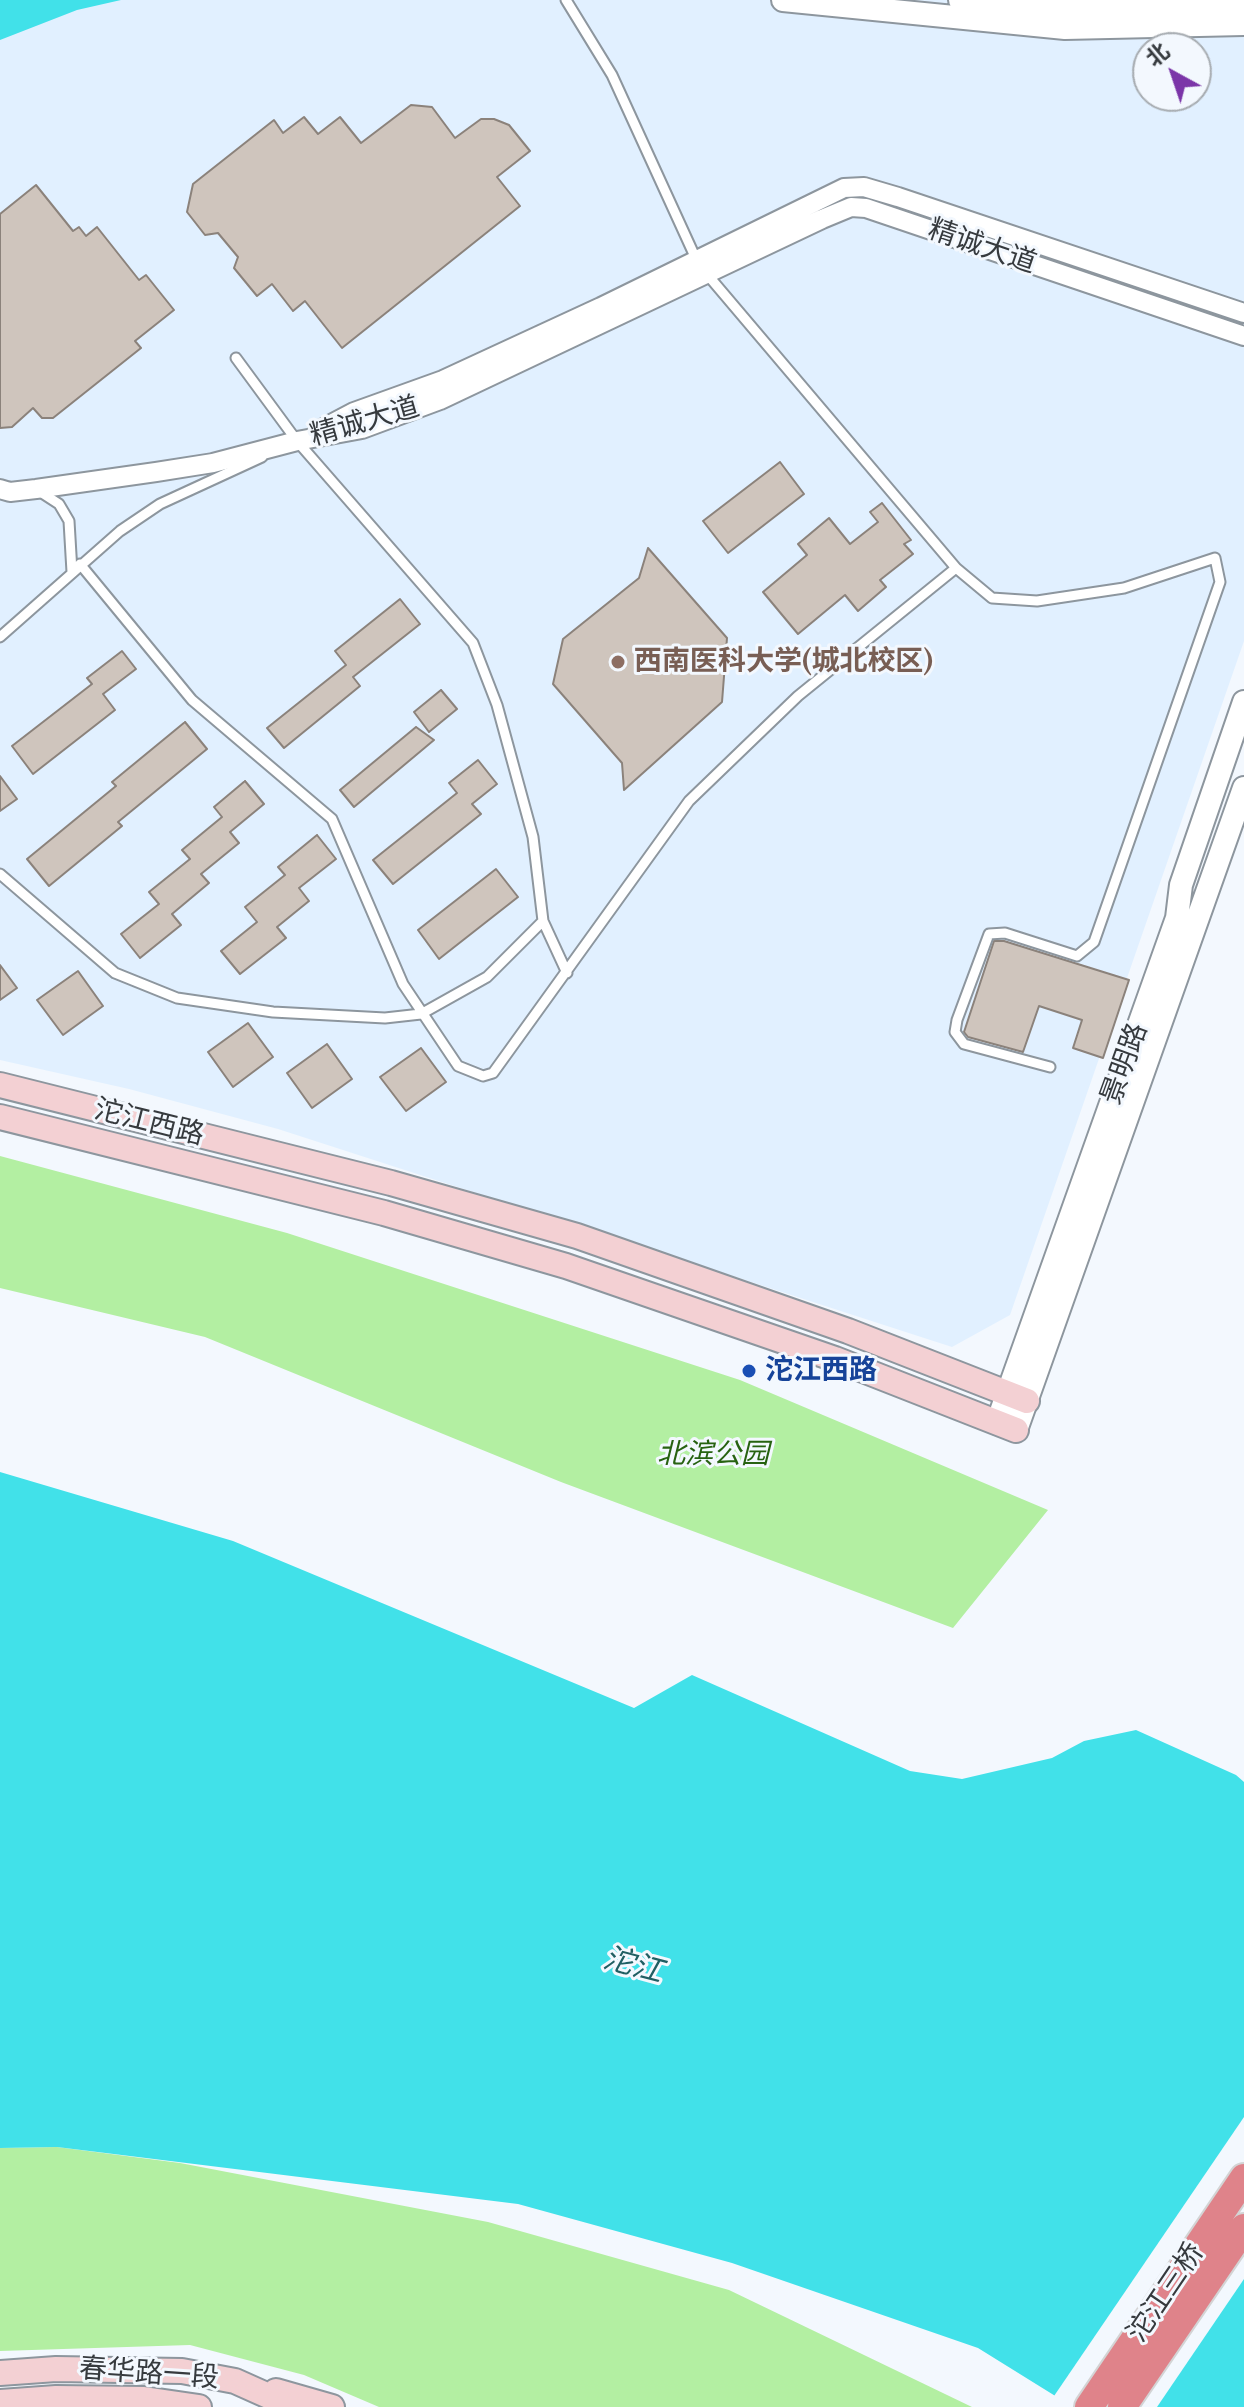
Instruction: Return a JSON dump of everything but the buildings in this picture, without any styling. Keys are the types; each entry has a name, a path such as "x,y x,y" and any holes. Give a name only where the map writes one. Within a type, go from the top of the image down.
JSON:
{"highway":[{"name":"沱江三桥","path":"1089,2407 1244,2178"},
{"name":"沱江三桥","path":"1122,2407 1244,2228"}],"main road":[{"name":"沱江西路","path":"0,1085 391,1183 577,1236 848,1331 1017,1397"},
{"name":"沱江西路","path":"0,1117 384,1213 566,1266 835,1359 1006,1426"},
{"name":"春华路一段","path":"0,2373 124,2368 182,2371 235,2381 293,2407"},
{"path":"235,2381 332,2407"},
{"name":"春华路一段","path":"1,2402 71,2398 199,2407"}],"street":[{"path":"783,0 1065,28 1244,24"},
{"path":"960,0 1067,10 1244,4"},
{"name":"精诚大道","path":"0,489 10,492 36,489 213,463 297,441 362,429 440,400 702,268 844,188 864,187 1244,313"},
{"name":"精诚大道","path":"702,268 851,207 866,208 1244,336"},
{"name":"景明路","path":"1017,1397 1177,918 1181,885 1244,702"},
{"name":"景明路","path":"1006,1426 1244,788"}],"lane":[{"path":"566,0 612,75 702,268 956,568 992,598 1037,601 1124,588 1215,558 1220,582 1094,942 1077,956 1005,933 989,934 957,1020 955,1032 964,1044 1050,1067"},
{"path":"236,358 297,441 473,643 497,705 533,837 543,921 567,973"},
{"path":"0,637 80,564 160,504 297,441"},
{"path":"36,489 59,504 69,521 72,572"},
{"path":"80,564 192,700 332,819 403,984 458,1066 483,1076 493,1073 689,801 798,696 956,568"},
{"path":"0,874 115,973 177,998 273,1012 385,1018 421,1014 487,977 543,921"}],"shaded area":[{"name":"西南医科大学(城北校区)","path":"0,0 1244,0 1244,641 1010,1315 952,1347 278,1129 129,1089 0,1060"}],"green space":[{"name":"北滨公园","path":"0,1156 287,1233 740,1380 1048,1510 953,1628 561,1482 205,1337 0,1288"},
{"path":"57,2147 180,2163 488,2222 729,2290 972,2407 379,2407 304,2375 190,2345 0,2351 0,2148"}],"water":[{"path":"0,0 121,0 77,10 0,40"},
{"name":"沱江","path":"0,1472 233,1541 634,1708 692,1675 910,1771 962,1779 1052,1758 1084,1741 1136,1730 1236,1775 1244,1782 1244,2407 1073,2407 978,2348 732,2263 518,2204 57,2147 0,2148"}],"pier":[{"path":"1244,2117 1244,2279 1157,2407 1065,2407 1052,2399"}],"place":[{"name":"西南医科大学(城北校区)","path":"618,662"},
{"name":"沱江西路","path":"749,1371"}]}
